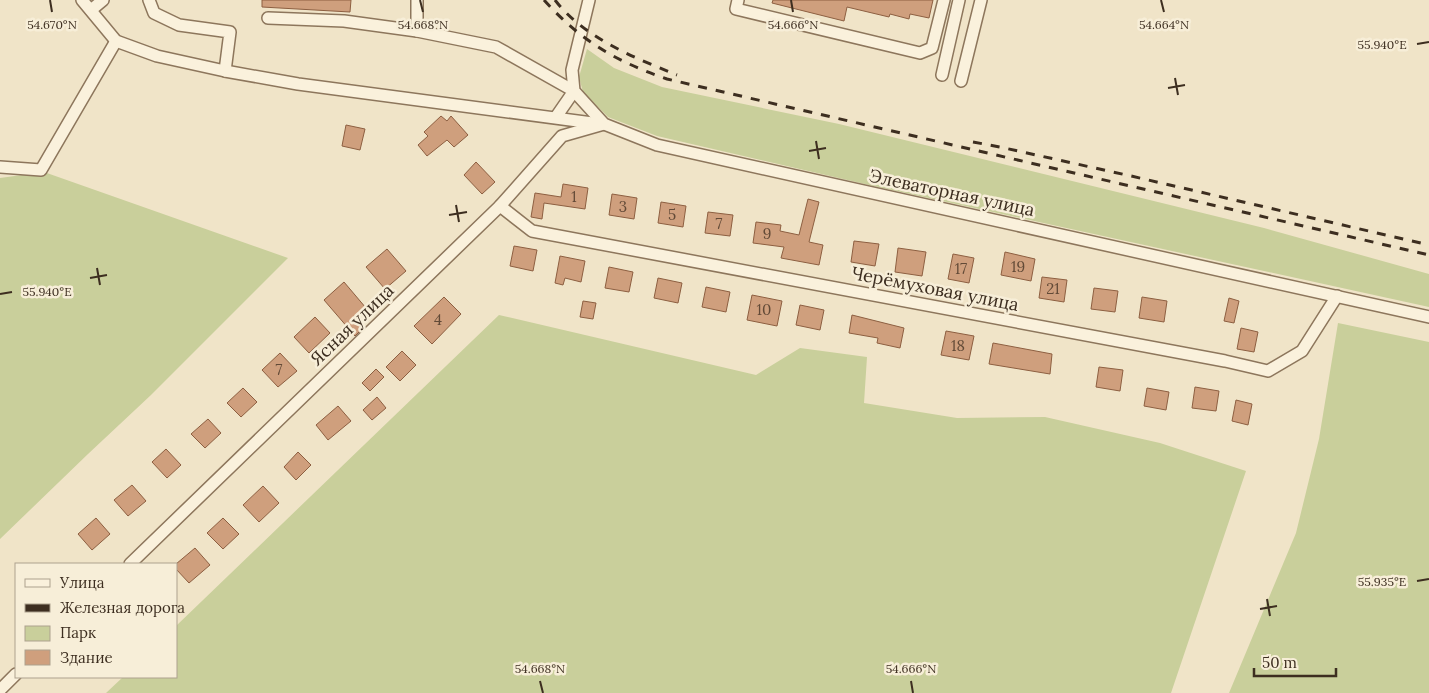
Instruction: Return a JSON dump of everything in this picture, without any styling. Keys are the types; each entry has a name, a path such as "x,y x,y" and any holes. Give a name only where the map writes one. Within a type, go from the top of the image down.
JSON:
{"street":[{"path":"82,0 116,41 157,56 298,84 604,124"},
{"path":"91,10 103,0"},
{"path":"149,0 154,12 179,25 230,32 225,71"},
{"path":"417,0 417,31"},
{"path":"556,117 574,92 572,70 589,0"},
{"path":"738,0 736,9 920,53 932,48 944,0"},
{"path":"942,75 959,0"},
{"path":"961,81 980,0"},
{"name":"Элеваторная улица","path":"268,18 344,21 417,31 496,47 574,92 604,124 657,145 1429,317"},
{"path":"0,167 41,170 116,41"},
{"name":"Ясная улица","path":"131,563 500,206 562,136 604,124"},
{"name":"Черёмуховая улица","path":"500,206 532,231 1216,359 1268,371 1302,351 1337,296"},
{"path":"0,690 15,675"}],"green space":[{"path":"587,49 614,68 662,87 839,124 1264,228 1429,274 1429,307 869,185 657,136 608,117 583,92 579,77"},
{"path":"44,172 288,258 151,395 0,539 0,178"},
{"path":"499,315 756,375 800,348 867,357 864,403 957,418 1045,417 1160,443 1246,471 1171,693 106,693 122,678 178,678 178,624"},
{"path":"1338,323 1429,342 1429,693 1229,693 1296,533 1319,439"}],"building":[{"path":"262,0 351,0 350,12 262,7"},
{"path":"773,0 933,0 929,18 910,14 909,19 890,14 889,17 847,7 844,21 772,3"},
{"path":"441,116 447,121 451,116 468,135 454,147 447,140 427,156 418,145 428,136 424,132"},
{"path":"346,125 365,129 360,150 342,146"},
{"path":"476,162 495,182 482,194 464,175"},
{"path":"563,184 588,188 585,209 544,203 542,219 531,217 535,193 561,197"},
{"path":"612,194 637,198 634,219 609,215"},
{"path":"808,199 819,202 809,242 823,245 819,265 781,258 784,247 753,243 756,222 781,225 780,231 799,235"},
{"path":"661,202 686,206 683,227 658,223"},
{"path":"708,212 733,215 730,236 705,233"},
{"path":"854,241 879,244 875,266 851,262"},
{"path":"514,246 537,250 533,271 510,266"},
{"path":"898,248 926,252 922,276 895,272"},
{"path":"387,249 406,271 385,289 366,267"},
{"path":"1005,252 1035,259 1031,281 1001,275"},
{"path":"953,254 974,258 969,283 948,279"},
{"path":"560,256 585,261 581,282 565,278 563,285 555,283"},
{"path":"609,267 633,272 629,292 605,288"},
{"path":"1042,277 1067,280 1064,302 1039,298"},
{"path":"658,278 682,283 678,303 654,298"},
{"path":"344,282 366,308 355,318 363,328 355,336 324,300"},
{"path":"706,287 730,292 726,312 702,307"},
{"path":"1094,288 1118,291 1115,312 1091,309"},
{"path":"752,295 782,301 777,326 747,320"},
{"path":"444,297 461,314 432,344 414,326"},
{"path":"1142,297 1167,301 1164,322 1139,318"},
{"path":"1229,298 1239,301 1234,323 1224,321"},
{"path":"583,301 596,303 593,319 580,317"},
{"path":"800,305 824,310 820,330 796,325"},
{"path":"852,315 904,328 900,348 877,343 878,338 849,333"},
{"path":"315,317 330,333 309,353 294,337"},
{"path":"1241,328 1258,332 1254,352 1237,349"},
{"path":"946,331 974,336 969,360 941,355"},
{"path":"993,343 1052,354 1050,374 989,364"},
{"path":"402,351 416,365 400,381 386,367"},
{"path":"280,353 297,371 278,387 262,370"},
{"path":"1099,367 1123,370 1120,391 1096,387"},
{"path":"376,369 384,377 370,391 362,383"},
{"path":"1195,387 1219,391 1216,411 1192,408"},
{"path":"243,388 257,402 241,417 227,403"},
{"path":"1147,388 1169,392 1166,410 1144,406"},
{"path":"377,397 386,408 372,420 363,410"},
{"path":"1236,400 1252,404 1248,425 1232,421"},
{"path":"338,406 351,421 328,440 316,425"},
{"path":"208,419 221,433 205,448 191,434"},
{"path":"166,449 181,465 167,478 152,462"},
{"path":"298,452 311,465 296,480 284,467"},
{"path":"132,485 146,501 128,516 114,500"},
{"path":"263,486 279,503 259,522 243,505"},
{"path":"96,518 110,534 92,550 78,534"},
{"path":"223,518 239,534 223,549 207,533"},
{"path":"195,548 210,565 189,583 178,571 177,563"}],"railway":[{"path":"544,0 572,27 600,48 631,65 667,79 1429,255"},
{"path":"555,0 580,25 595,36 628,54 677,75"},
{"path":"973,142 1131,176 1429,245"}]}
